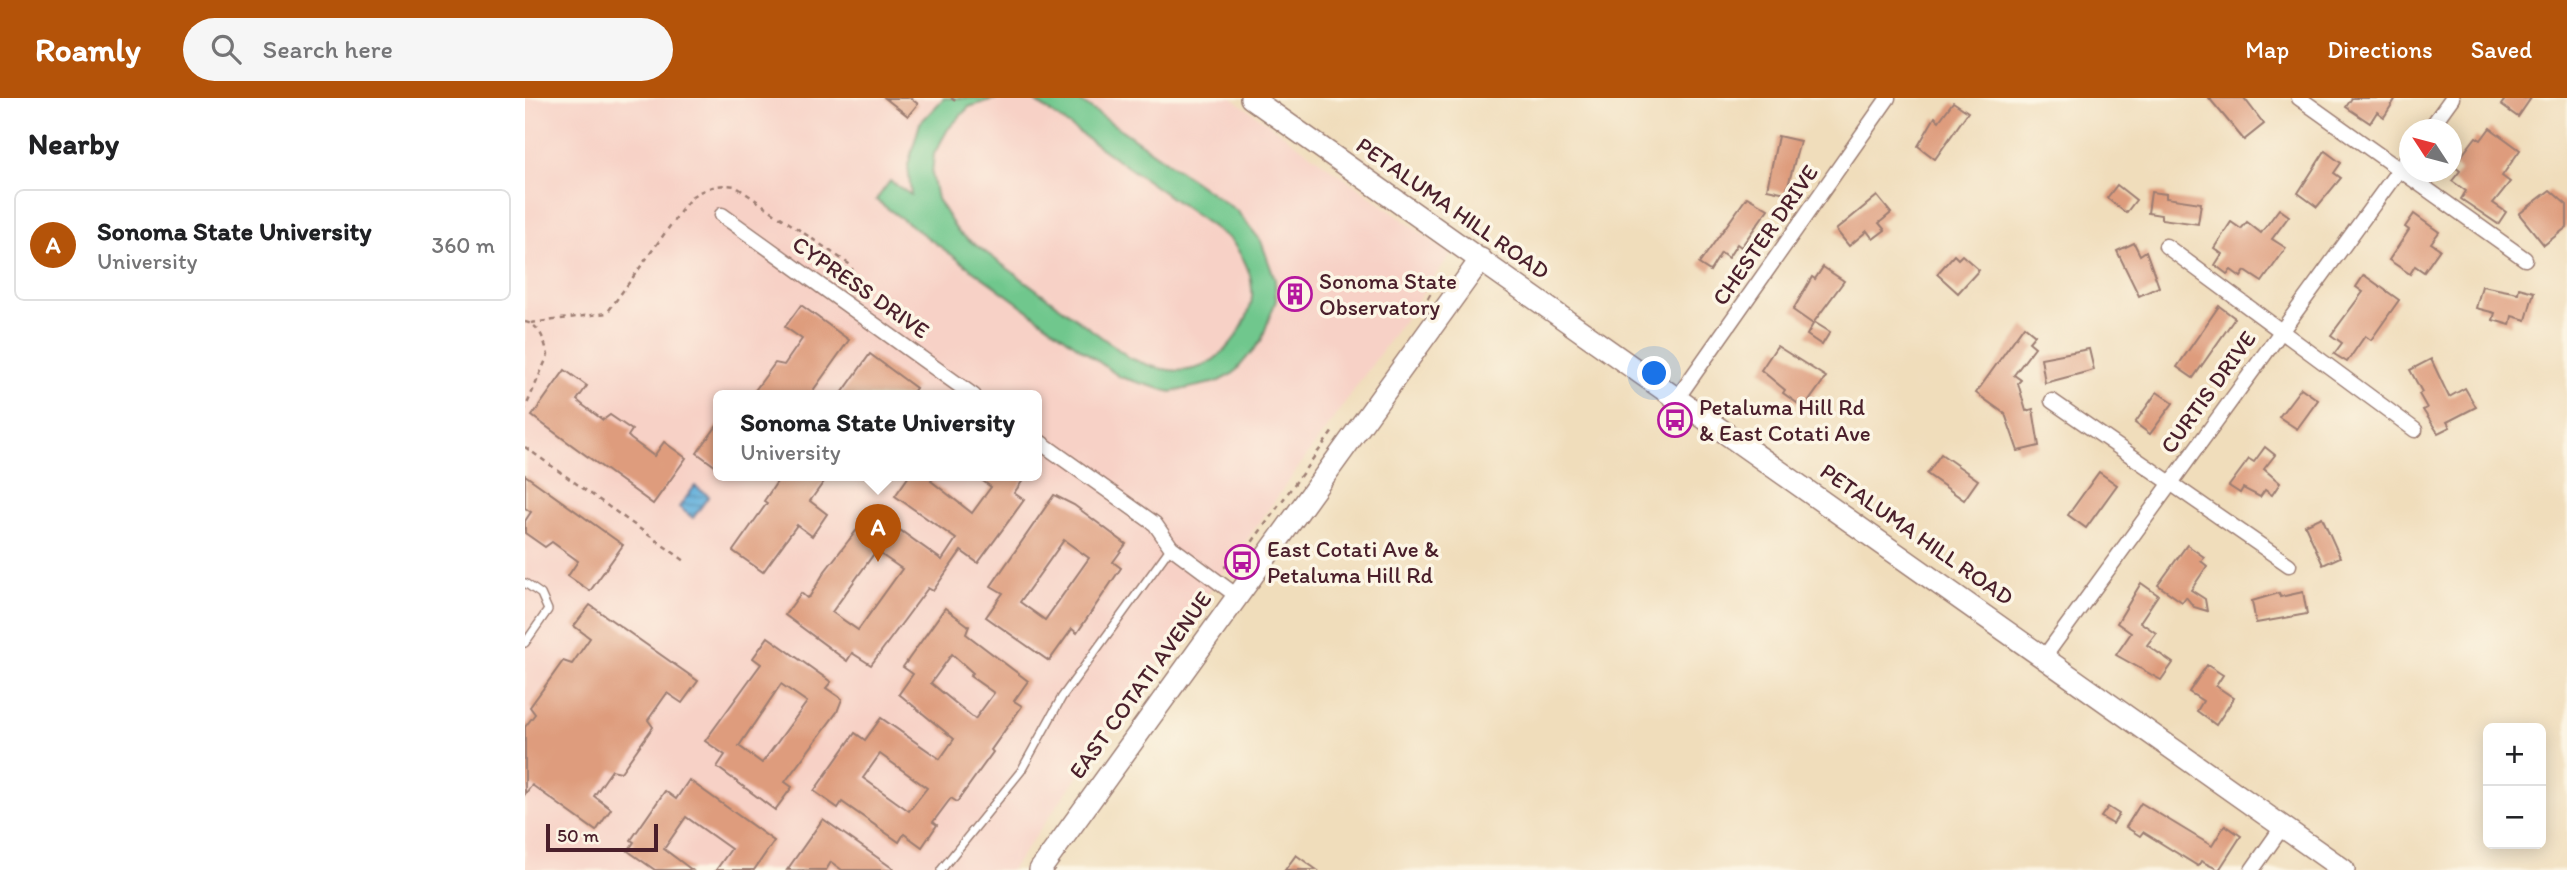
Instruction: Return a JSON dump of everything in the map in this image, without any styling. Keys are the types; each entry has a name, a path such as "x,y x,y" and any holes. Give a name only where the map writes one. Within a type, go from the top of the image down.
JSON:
{"main road":[{"name":"PETALUMA HILL ROAD","path":"1259,100 2344,870"},
{"name":"EAST COTATI AVENUE","path":"1040,870 1481,259"}],"street":[{"name":"CHESTER DRIVE","path":"1678,397 1888,98"},
{"path":"2299,98 2399,170"},
{"path":"2437,119 2452,98"},
{"name":"CURTIS DRIVE","path":"2045,656 2399,170"},
{"path":"2416,182 2525,259"},
{"name":"CYPRESS DRIVE","path":"722,215 966,390"},
{"path":"2166,246 2415,430"},
{"path":"2053,401 2289,565"},
{"path":"1042,444 1156,524 1171,547 1237,596"},
{"path":"2252,870 2283,826"}],"lane":[{"path":"941,870 1021,771 1062,697 1171,547"},
{"path":"525,583 541,594 548,610 525,643"}],"path":[{"path":"951,98 957,102"},
{"path":"525,322 607,313 691,197 701,190 725,185 735,186 852,266 856,312"},
{"path":"1422,309 1440,276"},
{"path":"525,408 548,355 540,332 531,323"},
{"path":"1224,567 1237,564 1333,431"},
{"path":"525,446 685,561"},
{"path":"1198,600 1203,597"}],"shaded area":[{"path":"525,98 1232,98 1451,254 1011,870 525,870"}],"green space":[{"path":"944,98 998,98 969,107 948,129 934,154 932,174 937,199 958,232 1130,358 1154,367 1180,371 1197,368 1218,356 1236,336 1249,312 1252,289 1245,263 1231,240 1033,100 1013,98 1076,98 1237,211 1261,241 1275,280 1276,300 1261,341 1234,373 1217,382 1171,392 1120,377 876,200 890,181 911,195 908,165 920,123"}],"water":[{"path":"695,486 709,496 693,518 679,507"}],"building":[{"path":"885,98 910,98 918,104 908,116"},
{"path":"2209,98 2244,98 2264,124 2244,140"},
{"path":"2352,98 2396,98 2384,117 2377,112 2370,123 2346,107"},
{"path":"2506,98 2531,98 2518,117 2501,105"},
{"path":"1953,102 1968,112 1935,159 1918,146 1935,117 1939,121"},
{"path":"2490,128 2520,150 2502,176 2510,182 2493,203 2506,212 2498,224 2461,199 2466,191 2453,182 2462,182 2462,155 2476,137 2481,140"},
{"path":"1778,136 1800,141 1786,193 1767,189"},
{"path":"2325,151 2341,163 2334,173 2341,178 2317,207 2298,193"},
{"path":"2117,185 2136,200 2126,213 2107,198"},
{"path":"2550,190 2567,205 2567,227 2544,245 2519,214"},
{"path":"2151,192 2166,194 2166,198 2201,203 2198,224 2161,219 2161,215 2148,213"},
{"path":"1877,196 1891,213 1879,223 1885,230 1873,239 1867,231 1849,246 1836,230"},
{"path":"1747,197 1768,209 1741,247 1737,244 1728,258 1721,253 1710,271 1699,264"},
{"path":"2279,209 2289,216 2272,239 2286,248 2262,282 2245,271 2241,277 2231,270 2227,274 2215,265 2222,254 2214,248 2231,222 2241,229 2247,222 2261,233"},
{"path":"2414,214 2439,232 2431,243 2440,249 2424,272 2415,266 2410,274 2389,260 2409,230 2405,227"},
{"path":"2134,243 2140,255 2146,251 2159,287 2139,296 2117,251"},
{"path":"1954,255 1958,259 1962,255 1979,270 1958,293 1937,274"},
{"path":"1823,267 1844,281 1814,322 1830,332 1822,345 1807,335 1813,324 1793,310 1812,277 1815,279"},
{"path":"2364,275 2399,300 2371,340 2365,336 2347,362 2334,354 2342,343 2331,335 2363,292 2356,287"},
{"path":"2482,286 2518,293 2519,288 2534,292 2526,320 2512,316 2510,325 2493,320 2495,313 2476,308"},
{"path":"801,305 849,340 813,390 755,390 775,363 784,365 802,339 785,327"},
{"path":"2219,306 2235,318 2193,378 2177,367"},
{"path":"2024,326 2035,335 2029,342 2035,347 2014,375 2021,380 2018,383 2026,411 2033,409 2039,446 2018,451 2005,414 1976,393"},
{"path":"1777,346 1826,377 1804,408 1783,393 1785,390 1761,370"},
{"path":"2089,349 2094,370 2045,383 2041,358"},
{"path":"870,354 916,388 914,390 844,390"},
{"path":"2431,359 2449,397 2465,388 2476,407 2447,422 2450,427 2438,433 2423,410 2427,408 2419,394 2422,392 2410,370"},
{"path":"565,370 587,386 577,400 603,420 610,415 632,430 628,436 654,456 664,442 686,458 653,504 532,416"},
{"path":"2301,388 2318,400 2297,429 2279,417"},
{"path":"2157,392 2173,403 2150,434 2135,423"},
{"path":"713,431 713,465 697,453"},
{"path":"2265,447 2275,455 2264,469 2280,483 2272,495 2265,490 2260,497 2243,488 2240,493 2229,486 2249,459 2254,462"},
{"path":"1941,454 1978,480 1964,500 1927,474"},
{"path":"2099,472 2117,485 2086,528 2068,515"},
{"path":"525,475 623,545 590,591 568,576 578,561 552,542 545,547 525,533 525,521 531,512 525,508"},
{"path":"778,481 824,481 810,501 827,514 812,536 797,525 763,572 733,551 767,503 764,501"},
{"path":"906,481 931,481 972,513 991,487 983,481 1022,481 1014,493 1024,500 978,563 961,551 933,591 928,588 871,665 852,653 847,661 785,615 801,593 807,598 810,596 825,571 866,518 885,531 890,523 942,560 956,539 895,496","holes":["876,551 902,569 858,630 832,612"]},
{"path":"1054,495 1074,505 1126,544 1113,562 1121,568 1077,633 1072,629 1049,661 986,617 1003,593 991,586","holes":["1064,540 1089,558 1045,620 1020,602"]},
{"path":"2322,517 2340,557 2323,565 2305,525"},
{"path":"2187,545 2204,557 2201,561 2207,566 2191,590 2205,599 2207,611 2194,607 2186,597 2182,602 2158,585"},
{"path":"2141,583 2158,595 2140,622 2156,633 2147,645 2173,663 2161,680 2116,655 2131,633 2117,623"},
{"path":"2303,592 2307,614 2256,623 2252,601 2279,593 2280,597"},
{"path":"590,605 698,681 682,703 667,693 648,720 653,727 621,772 612,770 594,796 611,809 596,831 532,785 525,794 525,727 535,714 530,707 563,661 572,664 590,638 574,626"},
{"path":"945,608 969,626 966,634 1028,681 1014,701 1022,706 991,750 993,752 957,802 951,798 933,822 937,825 922,847 904,834 899,842 842,802 838,808 814,791 855,733 865,740 881,718 940,759 954,739 899,694 913,674 903,667","holes":["952,654 973,673 970,676 994,693 975,719 931,683","880,754 927,788 909,811 863,778"]},
{"path":"768,637 831,682 826,688 842,699 837,712 785,782 792,787 775,810 717,767 725,755 705,741 761,664 753,658","holes":["781,684 807,702 762,763 739,746"]},
{"path":"2207,665 2223,675 2216,686 2234,698 2216,725 2197,711 2203,701 2189,692"},
{"path":"689,780 774,841 754,870 716,870 731,849 686,817 664,849 692,870 655,870 628,851 634,842 631,840 665,791 676,799"},
{"path":"2141,803 2212,846 2225,825 2241,836 2219,870 2201,861 2198,866 2143,832 2140,836 2126,827"},
{"path":"2108,807 2119,814 2113,824 2101,817"},
{"path":"823,819 895,870 842,870 831,862 826,870 787,870"},
{"path":"1296,855 1317,870 1285,870"}],"place":[{"name":"Sonoma State Observatory","path":"1295,294"},
{"name":"Petaluma Hill Rd & East Cotati Ave","path":"1675,420"},
{"name":"Sonoma State University","path":"878,562"},
{"name":"East Cotati Ave & Petaluma Hill Rd","path":"1242,562"}]}
